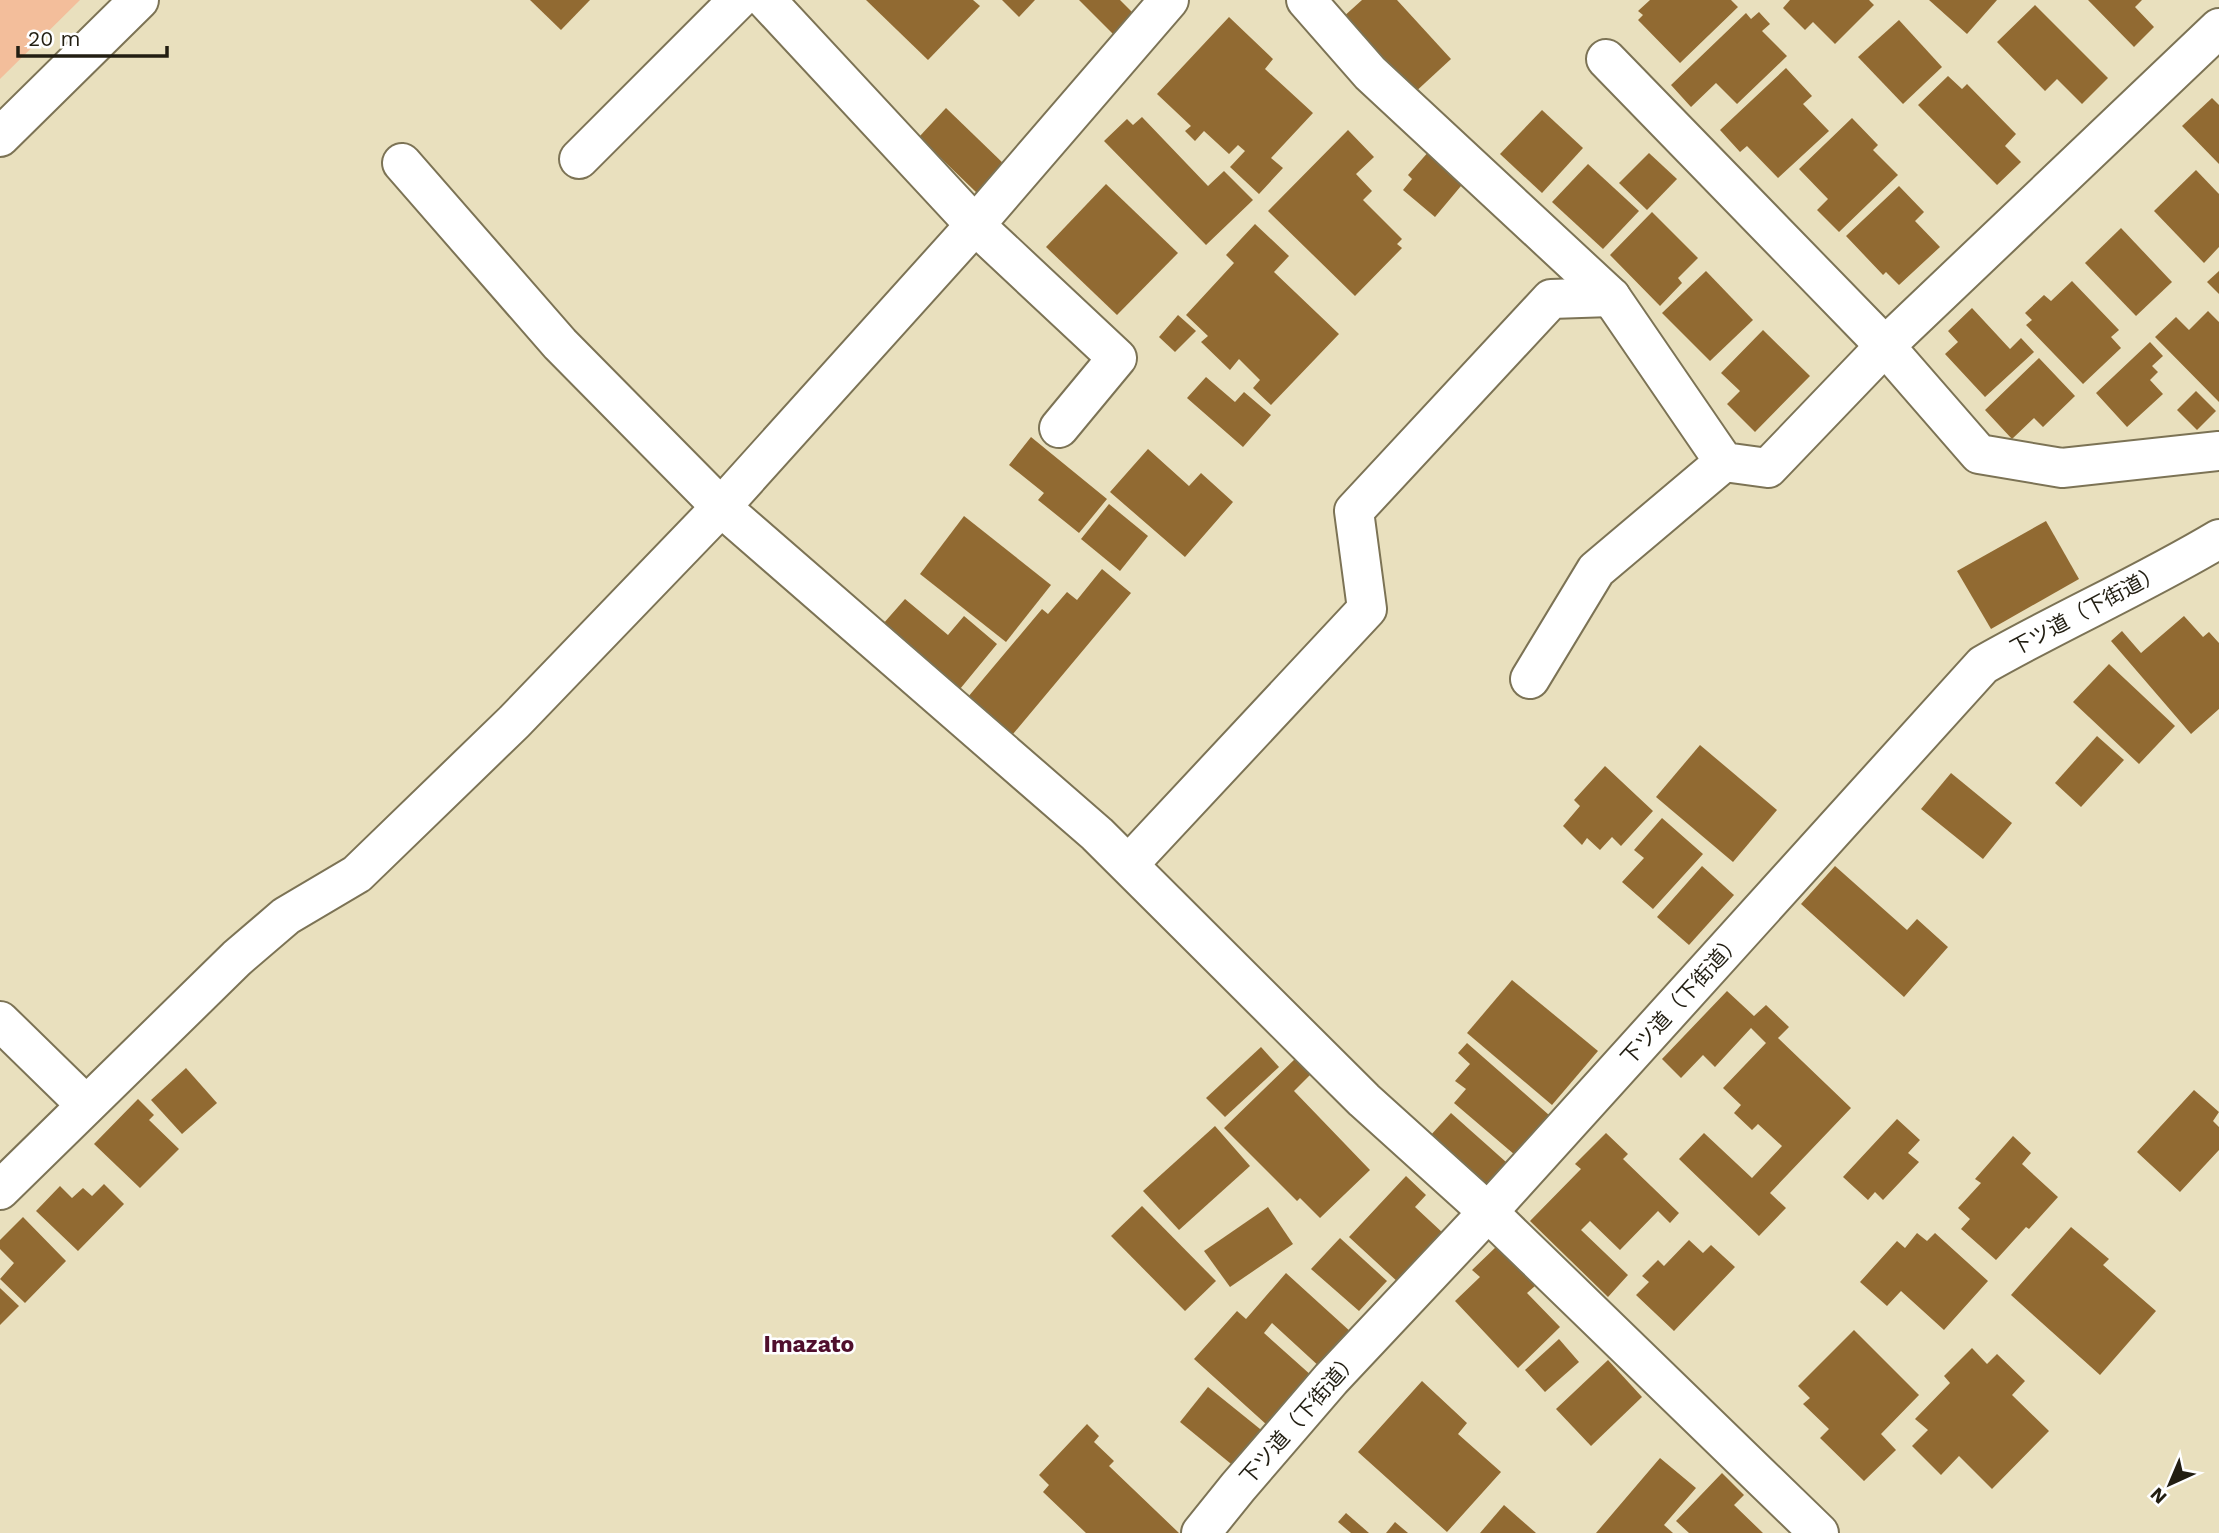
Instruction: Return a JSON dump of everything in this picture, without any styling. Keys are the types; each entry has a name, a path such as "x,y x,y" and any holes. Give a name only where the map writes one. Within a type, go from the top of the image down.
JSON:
{"main road":[{"path":"0,137 139,0"},
{"path":"579,159 738,0"},
{"path":"766,0 975,225 1117,358 1059,428"},
{"path":"0,1189 237,958 286,916 357,874 514,722 721,507 975,225 1169,0"},
{"path":"1306,0 1370,73 1611,297 1724,462 1768,468 1885,346 2219,28"},
{"path":"1606,60 1885,346 1979,454 2062,468 2219,451"},
{"path":"402,163 560,344 721,507 1129,864 1364,1100 1488,1212 1819,1533"},
{"path":"1129,864 1367,609 1354,510 1551,299 1611,297"},
{"path":"1530,679 1597,570 1724,462"},
{"name":"下ツ道（下街道）","path":"1201,1533 1331,1379 1488,1212 1983,665 2219,539"},
{"path":"0,1021 86,1105"}],"shaded area":[{"path":"0,0 80,0 0,79"}],"building":[{"path":"530,0 590,0 561,30"},
{"path":"866,0 973,0 980,6 928,60"},
{"path":"1002,0 1035,0 1019,17"},
{"path":"1079,0 1120,0 1134,14 1114,35"},
{"path":"1362,0 1397,0 1451,59 1412,95 1342,18"},
{"path":"1650,0 1731,0 1738,7 1680,63 1638,20 1643,15 1638,11"},
{"path":"1790,0 1869,0 1874,5 1835,44 1813,22 1805,30 1783,8"},
{"path":"1929,0 1997,0 1967,34"},
{"path":"2088,0 2142,0 2135,7 2154,27 2134,47"},
{"path":"2035,5 2108,78 2082,104 2057,79 2045,91 1997,42"},
{"path":"1759,12 1770,24 1762,31 1787,56 1737,104 1716,83 1691,107 1671,85 1746,13 1751,19"},
{"path":"1229,17 1273,59 1265,69 1313,113 1271,158 1283,168 1259,194 1230,167 1245,151 1238,145 1229,154 1204,131 1195,141 1185,131 1191,126 1157,94"},
{"path":"1899,20 1942,67 1903,104 1858,57"},
{"path":"1786,68 1812,96 1803,104 1829,131 1778,178 1747,146 1740,152 1720,130"},
{"path":"1948,76 1962,89 1967,84 2016,134 2005,146 2021,162 1997,185 1918,105"},
{"path":"2212,98 2219,105 2219,164 2182,126"},
{"path":"946,108 1005,165 977,193 919,137"},
{"path":"1542,110 1583,148 1542,193 1500,154"},
{"path":"1142,117 1208,186 1224,171 1253,200 1206,245 1104,141 1127,119 1133,125"},
{"path":"1852,118 1878,145 1873,150 1898,175 1839,232 1817,210 1828,199 1799,169"},
{"path":"1348,130 1374,157 1356,174 1372,191 1363,200 1402,239 1397,244 1402,248 1355,296 1268,211"},
{"path":"1430,150 1466,180 1435,217 1403,190 1412,179 1408,175"},
{"path":"1649,153 1677,179 1647,210 1619,183"},
{"path":"1588,164 1639,211 1603,249 1552,202"},
{"path":"2196,170 2219,194 2219,247 2204,263 2154,211"},
{"path":"1106,184 1178,253 1117,315 1046,247"},
{"path":"1899,186 1924,212 1915,221 1940,247 1899,285 1886,272 1883,275 1846,236"},
{"path":"1652,212 1698,258 1678,278 1682,283 1660,306 1610,255"},
{"path":"1255,224 1289,256 1274,272 1339,334 1271,405 1253,388 1260,380 1239,359 1230,370 1201,342 1208,336 1186,315 1234,263 1226,255"},
{"path":"2121,228 2172,282 2136,316 2085,263"},
{"path":"1706,271 1753,320 1710,361 1662,313"},
{"path":"2219,271 2219,294 2207,282"},
{"path":"2072,281 2119,330 2111,337 2121,348 2083,384 2026,325 2032,320 2025,313 2044,295 2051,301"},
{"path":"1972,308 2010,349 2021,338 2034,352 1985,397 1945,354 1958,342 1948,331"},
{"path":"2208,311 2219,322 2219,402 2155,337 2176,317 2189,330"},
{"path":"1178,315 1196,331 1175,352 1159,337"},
{"path":"1763,330 1810,376 1755,432 1727,404 1740,391 1721,373"},
{"path":"2150,342 2163,356 2152,366 2158,372 2150,380 2163,394 2127,427 2096,393"},
{"path":"2039,358 2075,396 2043,427 2034,418 2012,439 1985,410"},
{"path":"1206,377 1235,402 1244,392 1271,415 1243,447 1187,398"},
{"path":"2196,391 2216,411 2197,430 2177,410"},
{"path":"1031,437 1107,499 1079,533 1038,500 1044,493 1009,465"},
{"path":"1148,449 1189,486 1201,473 1233,502 1185,557 1110,492"},
{"path":"1109,504 1148,536 1120,571 1081,539"},
{"path":"964,516 1051,585 1006,642 920,574"},
{"path":"2046,521 2079,579 1991,629 1957,571"},
{"path":"1102,569 1131,593 1013,734 968,697 1042,609 1048,614 1067,592 1077,600"},
{"path":"905,599 948,635 964,616 997,644 960,689 883,624"},
{"path":"2184,616 2203,637 2209,632 2219,643 2219,709 2191,734 2111,641 2122,631 2141,653"},
{"path":"2109,664 2175,726 2139,764 2073,702"},
{"path":"2097,736 2124,760 2081,807 2055,783"},
{"path":"1700,745 1777,810 1733,862 1656,797"},
{"path":"1605,766 1653,811 1621,846 1612,837 1600,850 1587,838 1582,845 1563,826 1580,806 1574,800"},
{"path":"1951,773 2012,823 1983,859 1921,809"},
{"path":"1662,818 1703,854 1653,909 1622,882 1644,858 1634,850"},
{"path":"1702,866 1734,895 1689,945 1657,917"},
{"path":"1835,866 1907,930 1917,919 1948,947 1904,997 1801,904"},
{"path":"1512,980 1598,1051 1552,1105 1467,1033"},
{"path":"1727,991 1754,1016 1766,1005 1789,1027 1778,1038 1851,1108 1770,1193 1786,1208 1759,1236 1679,1159 1704,1133 1752,1178 1782,1146 1758,1124 1752,1130 1734,1113 1741,1105 1723,1088 1766,1043 1751,1028 1715,1067 1703,1055 1681,1078 1662,1059"},
{"path":"1467,1043 1549,1115 1515,1155 1454,1103 1466,1089 1455,1081 1470,1064 1458,1053"},
{"path":"1261,1047 1279,1067 1225,1117 1206,1098"},
{"path":"1298,1056 1313,1072 1294,1091 1370,1170 1320,1218 1300,1198 1297,1201 1224,1128"},
{"path":"186,1068 217,1103 182,1134 151,1100"},
{"path":"2194,1090 2219,1112 2213,1121 2219,1127 2219,1150 2180,1192 2137,1152"},
{"path":"138,1099 154,1115 149,1120 179,1149 140,1188 94,1144"},
{"path":"1451,1113 1506,1162 1473,1199 1430,1136"},
{"path":"1897,1119 1920,1140 1908,1153 1919,1162 1883,1200 1875,1192 1868,1200 1843,1177"},
{"path":"1215,1126 1250,1166 1179,1230 1143,1191"},
{"path":"1606,1133 1628,1154 1623,1159 1679,1213 1670,1223 1658,1211 1620,1250 1590,1221 1581,1230 1628,1275 1608,1297 1530,1221 1581,1169 1575,1164"},
{"path":"2013,1136 2031,1153 2022,1164 2058,1197 1996,1260 1961,1229 1970,1219 1958,1208 1981,1183 1975,1179"},
{"path":"1406,1176 1426,1195 1415,1207 1444,1234 1399,1283 1349,1237"},
{"path":"104,1184 124,1204 78,1251 36,1211 60,1186 72,1198 83,1188 92,1196"},
{"path":"1142,1206 1216,1281 1185,1311 1111,1236"},
{"path":"1268,1207 1293,1244 1230,1287 1204,1251"},
{"path":"23,1217 66,1261 25,1303 0,1279 14,1263 0,1249 0,1240"},
{"path":"2071,1227 2109,1259 2103,1265 2156,1311 2100,1375 2011,1295"},
{"path":"1917,1233 1927,1241 1935,1233 1988,1281 1944,1330 1901,1291 1887,1306 1860,1282 1897,1241 1905,1248"},
{"path":"1340,1238 1387,1281 1359,1311 1311,1269"},
{"path":"1689,1240 1703,1253 1711,1245 1735,1267 1674,1331 1636,1295 1649,1282 1642,1276 1658,1260 1664,1266"},
{"path":"1497,1246 1535,1286 1527,1293 1560,1327 1518,1368 1455,1301 1480,1277 1472,1270"},
{"path":"1286,1273 1352,1333 1321,1368 1272,1323 1264,1333 1312,1376 1267,1425 1194,1359 1237,1311 1246,1319"},
{"path":"0,1288 19,1306 0,1325"},
{"path":"1854,1330 1919,1395 1881,1434 1896,1450 1864,1481 1820,1438 1829,1429 1803,1404 1810,1398 1798,1386"},
{"path":"1559,1339 1579,1362 1545,1392 1525,1370"},
{"path":"1972,1348 1987,1364 1997,1354 2025,1381 2012,1395 2049,1431 1992,1489 1959,1456 1941,1475 1912,1446 1928,1430 1915,1419 1950,1383 1944,1376"},
{"path":"1608,1360 1642,1397 1591,1446 1556,1409"},
{"path":"1422,1381 1467,1423 1458,1434 1501,1472 1447,1532 1358,1452"},
{"path":"1208,1387 1265,1433 1236,1468 1180,1422"},
{"path":"1087,1424 1099,1436 1094,1442 1114,1461 1109,1466 1179,1533 1086,1533 1043,1492 1049,1485 1039,1475"},
{"path":"1660,1458 1696,1488 1664,1525 1673,1533 1596,1533"},
{"path":"1722,1473 1744,1495 1734,1505 1763,1533 1689,1533 1676,1521"},
{"path":"1504,1505 1536,1533 1480,1533"},
{"path":"1346,1513 1369,1533 1351,1533 1338,1522"},
{"path":"1395,1522 1408,1533 1386,1533"}],"district":[{"name":"Imazato","path":"809,1344"}]}
